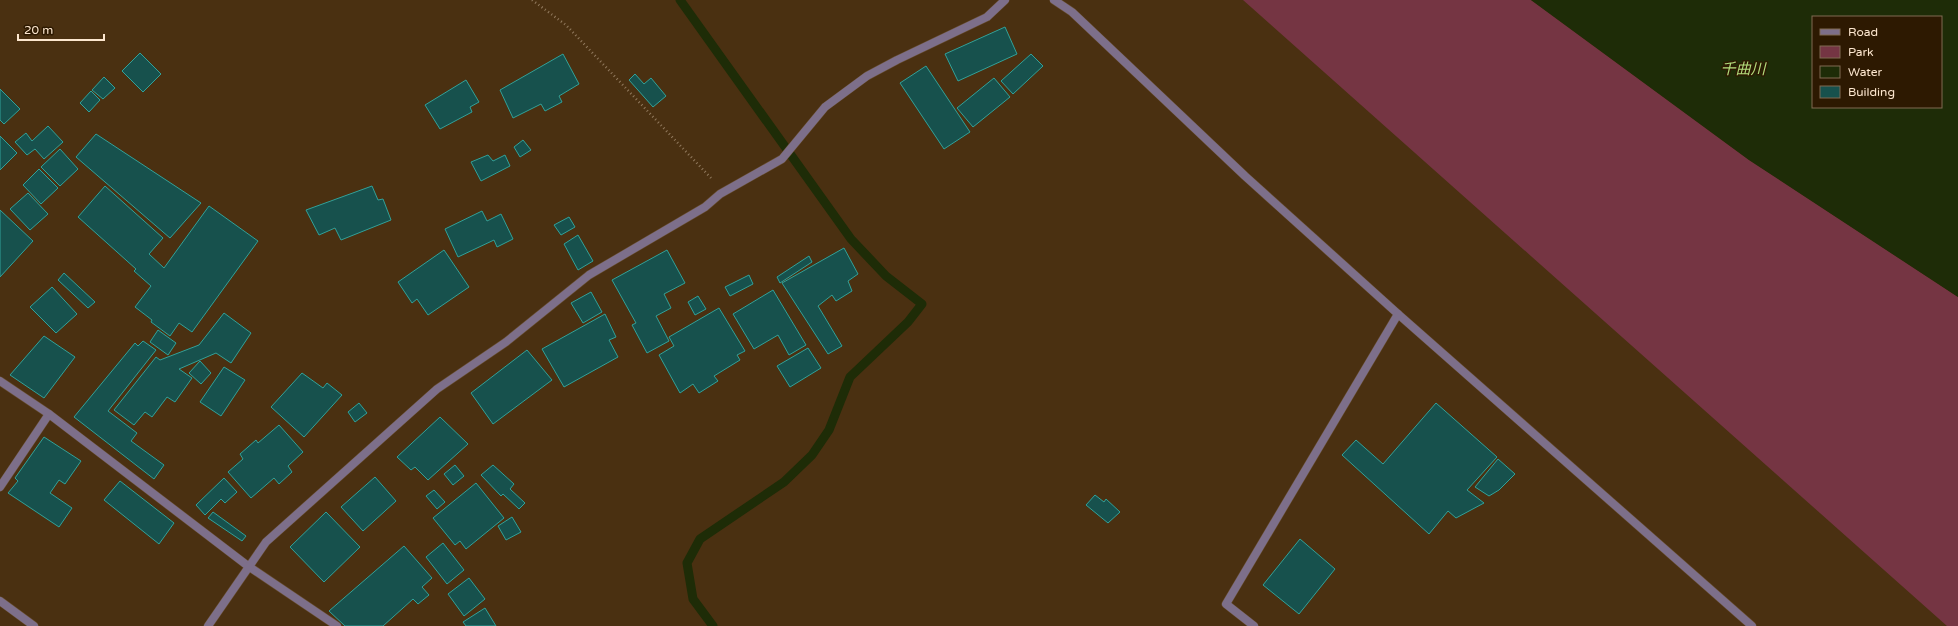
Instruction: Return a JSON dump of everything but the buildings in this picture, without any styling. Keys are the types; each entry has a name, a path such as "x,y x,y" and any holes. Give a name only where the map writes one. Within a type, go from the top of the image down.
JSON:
{"street":[{"path":"208,626 266,542 437,389 506,342 589,275 705,207 720,194 782,159 800,135 825,107 868,76 897,60 987,17 1005,0"},
{"path":"1054,0 1072,12 1245,176 1398,314 1752,626"},
{"path":"1254,626 1226,604 1398,314"},
{"path":"0,381 49,414 248,566 337,626"},
{"path":"0,487 49,414"},
{"path":"0,601 34,626"}],"path":[{"path":"532,0 566,25 708,174 720,194"}],"green space":[{"path":"1243,0 1531,0 1749,160 1958,297 1958,626 1947,626"}],"water":[{"name":"千曲川","path":"1531,0 1958,0 1958,297 1749,160"}],"waterway":[{"path":"680,0 851,239 886,276 922,304 908,322 850,377 829,430 812,455 784,482 700,539 687,563 693,599 713,626"}]}
